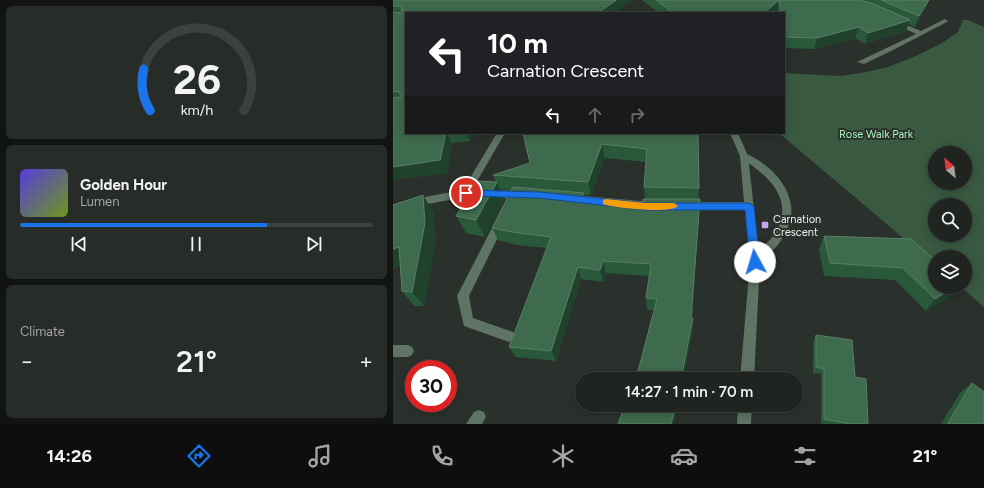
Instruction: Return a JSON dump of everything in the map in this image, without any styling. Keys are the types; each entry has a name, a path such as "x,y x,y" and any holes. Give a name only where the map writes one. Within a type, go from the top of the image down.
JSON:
{"street":[{"path":"888,18 920,33"},
{"path":"861,62 891,49 945,21"},
{"path":"466,193 500,134"},
{"path":"734,134 744,156 755,262 747,372"},
{"path":"744,156 760,165 777,182 784,195 787,209 786,224 780,238 769,251 755,262"},
{"path":"393,209 403,205 466,193 533,195"},
{"path":"509,336 468,322 463,296 514,194"},
{"path":"562,197 661,206"},
{"path":"676,206 749,206"},
{"path":"393,351 408,351"},
{"path":"743,424 744,412"}],"green space":[{"name":"Rose Walk Park","path":"963,20 968,20 984,27 984,307 969,294 972,294 972,250 928,250 928,259 780,134 785,134 785,73 841,76 888,67 916,56 942,43 958,32"}],"building":[{"path":"393,0 616,0 599,12 405,12 405,134 446,134 440,160 393,167 393,98 401,97 399,91 393,92 393,12 402,13 401,6 393,6"},
{"path":"656,0 779,0 765,12 672,12"},
{"path":"779,0 859,0 874,4 910,20 868,33 859,27 817,38 785,37 785,12 781,12"},
{"path":"881,0 929,0 919,16"},
{"path":"523,134 698,134 699,188 644,187 647,149 602,144 588,182 493,175 530,163"},
{"path":"477,181 497,182 476,220 456,216"},
{"path":"513,187 584,193 581,200 643,206 643,199 700,199 691,318 693,318 682,372 638,372 657,299 646,298 651,264 603,261 600,270 578,267 551,351 509,347 551,237 492,228"},
{"path":"423,195 425,223 412,292 402,291 399,247 393,249 393,205"},
{"path":"824,236 911,239 928,254 928,292 903,268 830,263"},
{"path":"930,294 943,294 935,299"},
{"path":"816,335 852,340 855,377 866,379 868,424 850,424 824,419 824,369 816,367"},
{"path":"972,383 984,392 984,424 949,424 948,423"},
{"path":"622,412 674,412 671,424 618,424"}],"slow traffic":[{"path":"606,202 645,206 674,206"}],"place":[{"name":"Carnation Crescent","path":"765,225"}],"route":[{"path":"466,193 539,195 645,206 749,206 755,262"}]}
